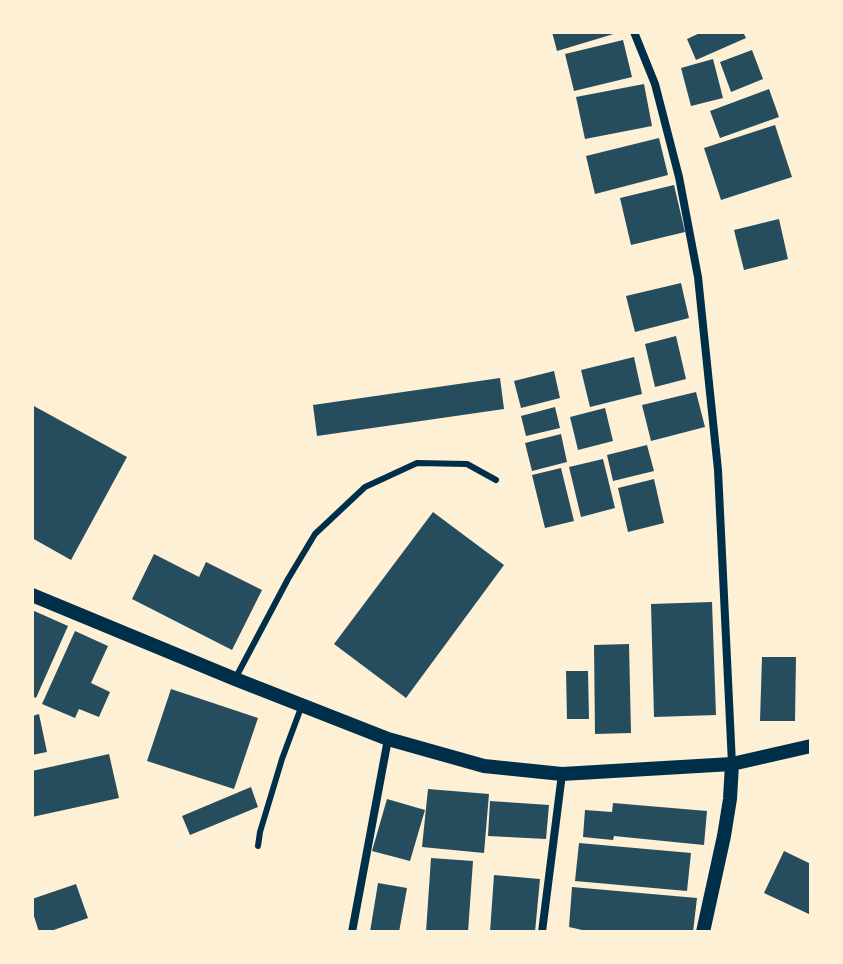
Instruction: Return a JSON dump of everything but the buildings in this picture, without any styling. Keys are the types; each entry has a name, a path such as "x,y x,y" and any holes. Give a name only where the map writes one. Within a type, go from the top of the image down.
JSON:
{"street":[{"path":"634,32 655,84 679,177 698,277 718,470 732,764 724,836 703,932"},
{"path":"32,595 388,739 484,766 562,774 732,764 811,746"},
{"path":"352,932 388,739"},
{"path":"542,932 562,774"}],"lane":[{"path":"235,679 315,534 365,487 417,463 467,464 496,480"},
{"path":"258,846 282,759 302,705"}]}
